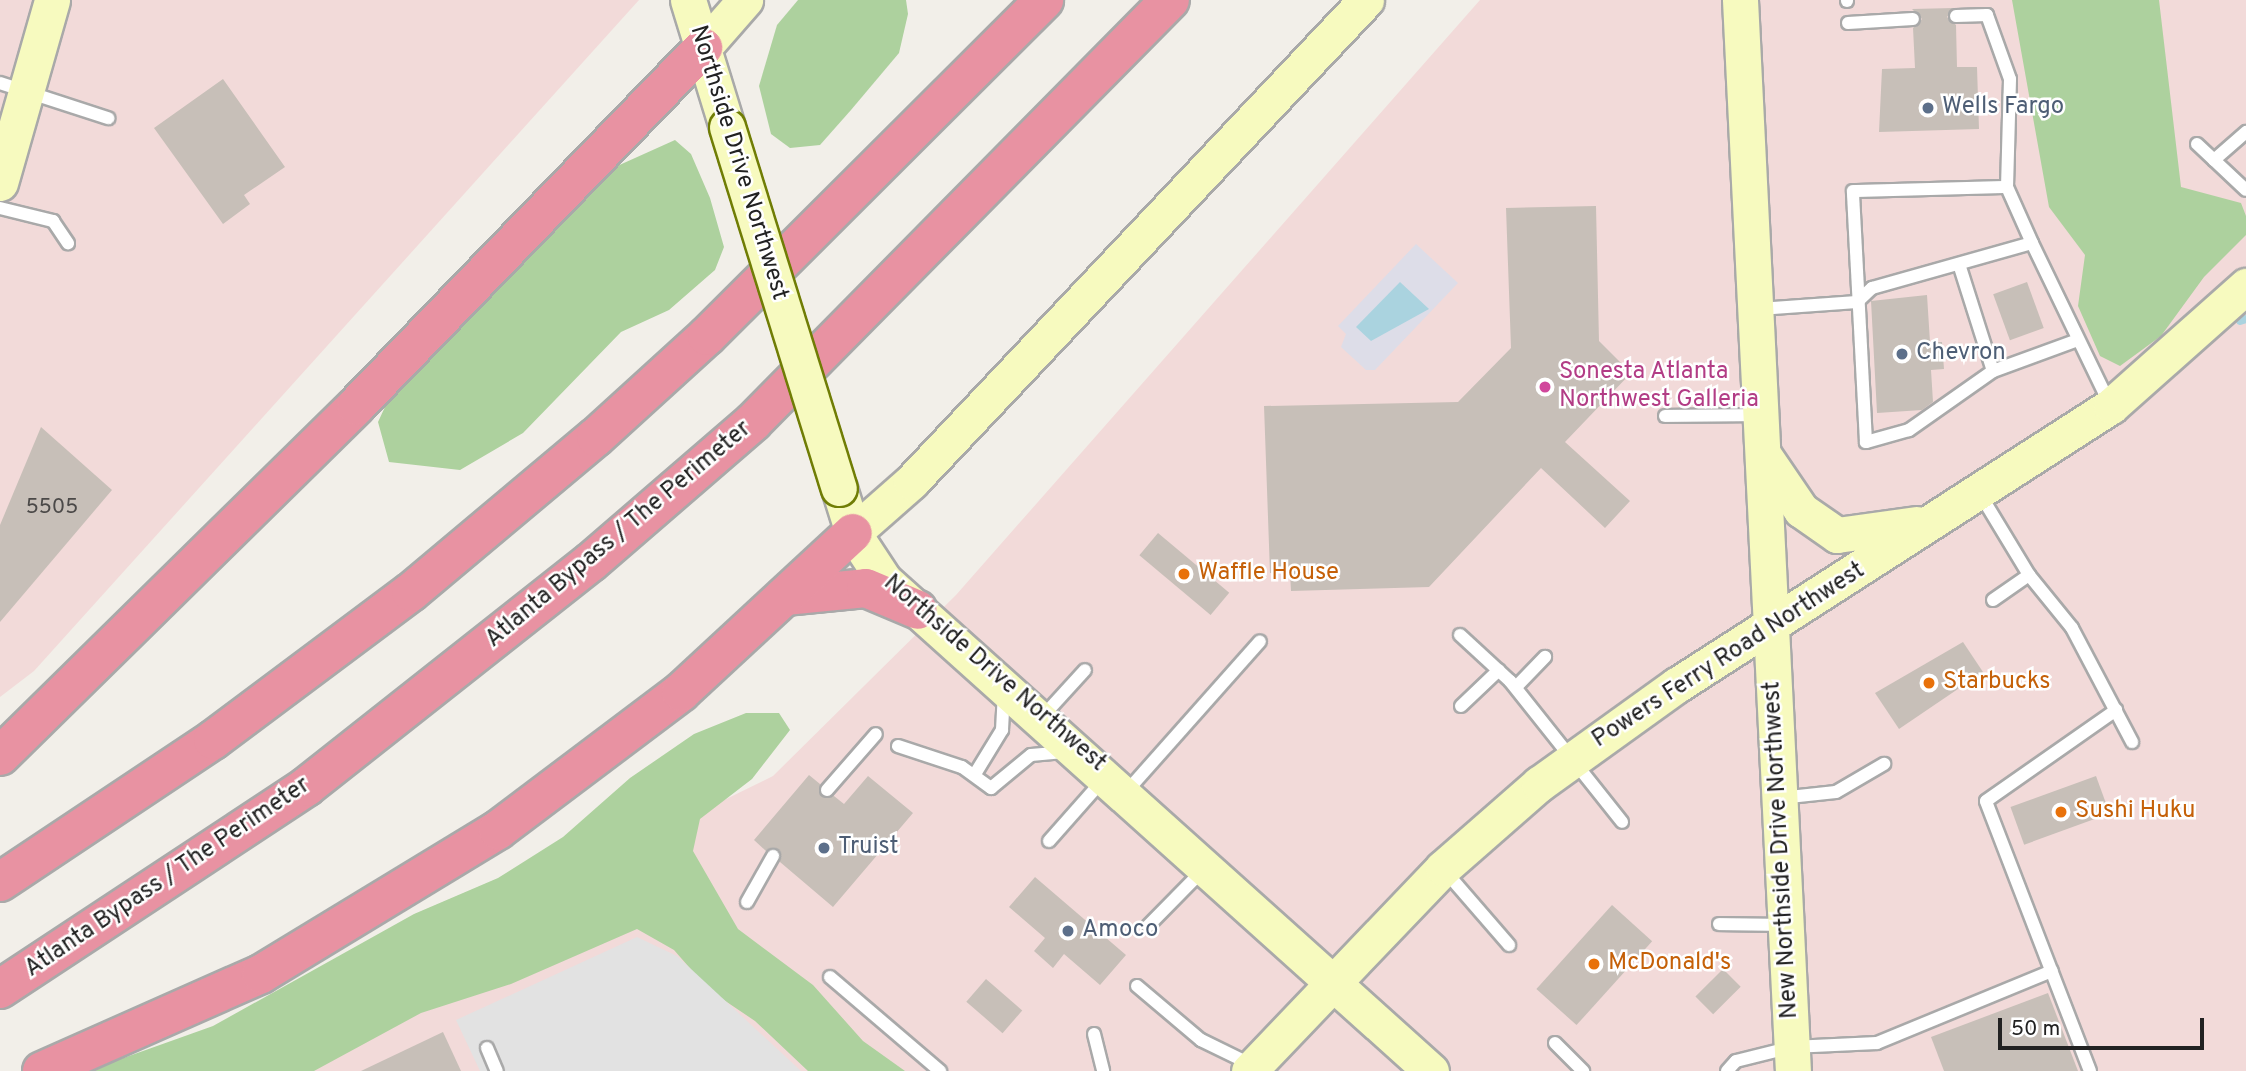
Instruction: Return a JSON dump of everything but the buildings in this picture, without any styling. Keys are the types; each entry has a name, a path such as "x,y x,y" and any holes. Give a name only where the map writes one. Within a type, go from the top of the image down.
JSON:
{"highway":[{"path":"0,882 213,740 411,592 575,454 716,327 1044,0"},
{"name":"Atlanta Bypass / The Perimeter","path":"0,989 306,788 591,562 753,422 1170,0"},
{"path":"0,756 356,407 703,48"},
{"path":"42,1071 261,974 384,904 498,830 681,692 853,533"},
{"path":"785,596 866,588 918,610"}],"main road":[{"path":"0,183 13,87 52,0"},
{"name":"Northside Drive Northwest","path":"688,0 853,533 884,580 1107,773 1432,1071"},
{"path":"703,48 745,0"},
{"path":"853,533 911,482 1366,0"},
{"name":"New Northside Drive Northwest","path":"1740,0 1759,309 1769,628 1793,1059"},
{"name":"Powers Ferry Road Northwest","path":"1251,1069 1336,984 1443,868 1573,759 1769,628 1980,494 2111,405 2246,286"},
{"path":"1763,454 1801,510 1837,535 1868,535 1939,518"}],"lane":[{"path":"1956,16 1987,15 2010,79 2007,187 2075,341 2111,405"},
{"path":"1848,23 1913,19"},
{"path":"13,87 108,118"},
{"path":"2214,160 2246,132"},
{"path":"2197,144 2246,190"},
{"path":"2007,187 1853,191 1866,442 1909,430 1993,371 2075,341"},
{"path":"0,208 53,221 68,243"},
{"path":"1759,309 1857,302 1872,288 2032,243"},
{"path":"1959,264 1993,371"},
{"path":"1665,416 1762,415"},
{"path":"1980,494 2029,575 2071,628 2132,742"},
{"path":"1993,600 2029,575"},
{"path":"1460,635 1516,687 1622,822"},
{"path":"1049,841 1107,773 1260,641"},
{"path":"1516,687 1545,657"},
{"path":"1043,716 1085,670"},
{"path":"1461,706 1499,670"},
{"path":"975,774 1002,730 1000,679"},
{"path":"2090,1071 1986,801 2116,710"},
{"path":"827,790 876,734"},
{"path":"898,746 975,774 991,788 1031,755 1107,773"},
{"path":"1780,798 1836,792 1884,764"},
{"path":"747,902 773,856"},
{"path":"1148,926 1208,866"},
{"path":"1443,868 1508,945"},
{"path":"1719,924 1786,925"},
{"path":"1727,1071 1736,1061 1793,1059 1877,1043 2052,971"},
{"path":"830,978 940,1071"},
{"path":"1137,986 1201,1040 1251,1069"},
{"path":"1094,1034 1103,1071"},
{"path":"1555,1043 1583,1071"},
{"path":"487,1048 497,1071"}],"shaded area":[{"path":"0,0 639,0 34,671 0,697"},
{"path":"1480,0 2246,0 2246,1071 170,1071 773,776 956,595"},
{"path":"1416,244 1458,283 1375,370 1366,370 1341,347 1346,334 1338,326"},
{"path":"637,937 677,956 801,1071 480,1071 456,1020"}],"green space":[{"path":"798,0 906,0 908,14 899,53 851,110 820,145 790,148 771,134 759,86 777,25"},
{"path":"2012,0 2159,0 2181,187 2241,203 2246,216 2246,235 2204,277 2161,336 2120,366 2100,356 2078,306 2085,255 2049,207"},
{"path":"675,140 691,154 710,198 724,247 715,270 669,310 621,332 523,433 460,470 389,462 378,422 391,394 615,167"},
{"path":"746,713 779,713 790,730 752,779 700,819 693,851 738,929 813,985 863,1041 905,1071 808,1071 755,1021 709,990 674,950 637,929 511,984 421,1013 314,1071 87,1071 213,1026 414,914 498,878 563,837 630,778 694,734"}],"water":[{"path":"1400,282 1429,309 1371,341 1356,327"}],"waterway":[{"path":"2240,321 2246,319"}],"place":[{"name":"Wells Fargo","path":"1928,108"},
{"name":"Chevron","path":"1902,354"},
{"name":"Sonesta Atlanta Northwest Galleria","path":"1545,387"},
{"name":"Waffle House","path":"1184,574"},
{"name":"Starbucks","path":"1929,683"},
{"name":"Sushi Huku","path":"2061,812"},
{"name":"Truist","path":"824,848"},
{"name":"Amoco","path":"1068,931"},
{"name":"McDonald's","path":"1594,964"}]}
